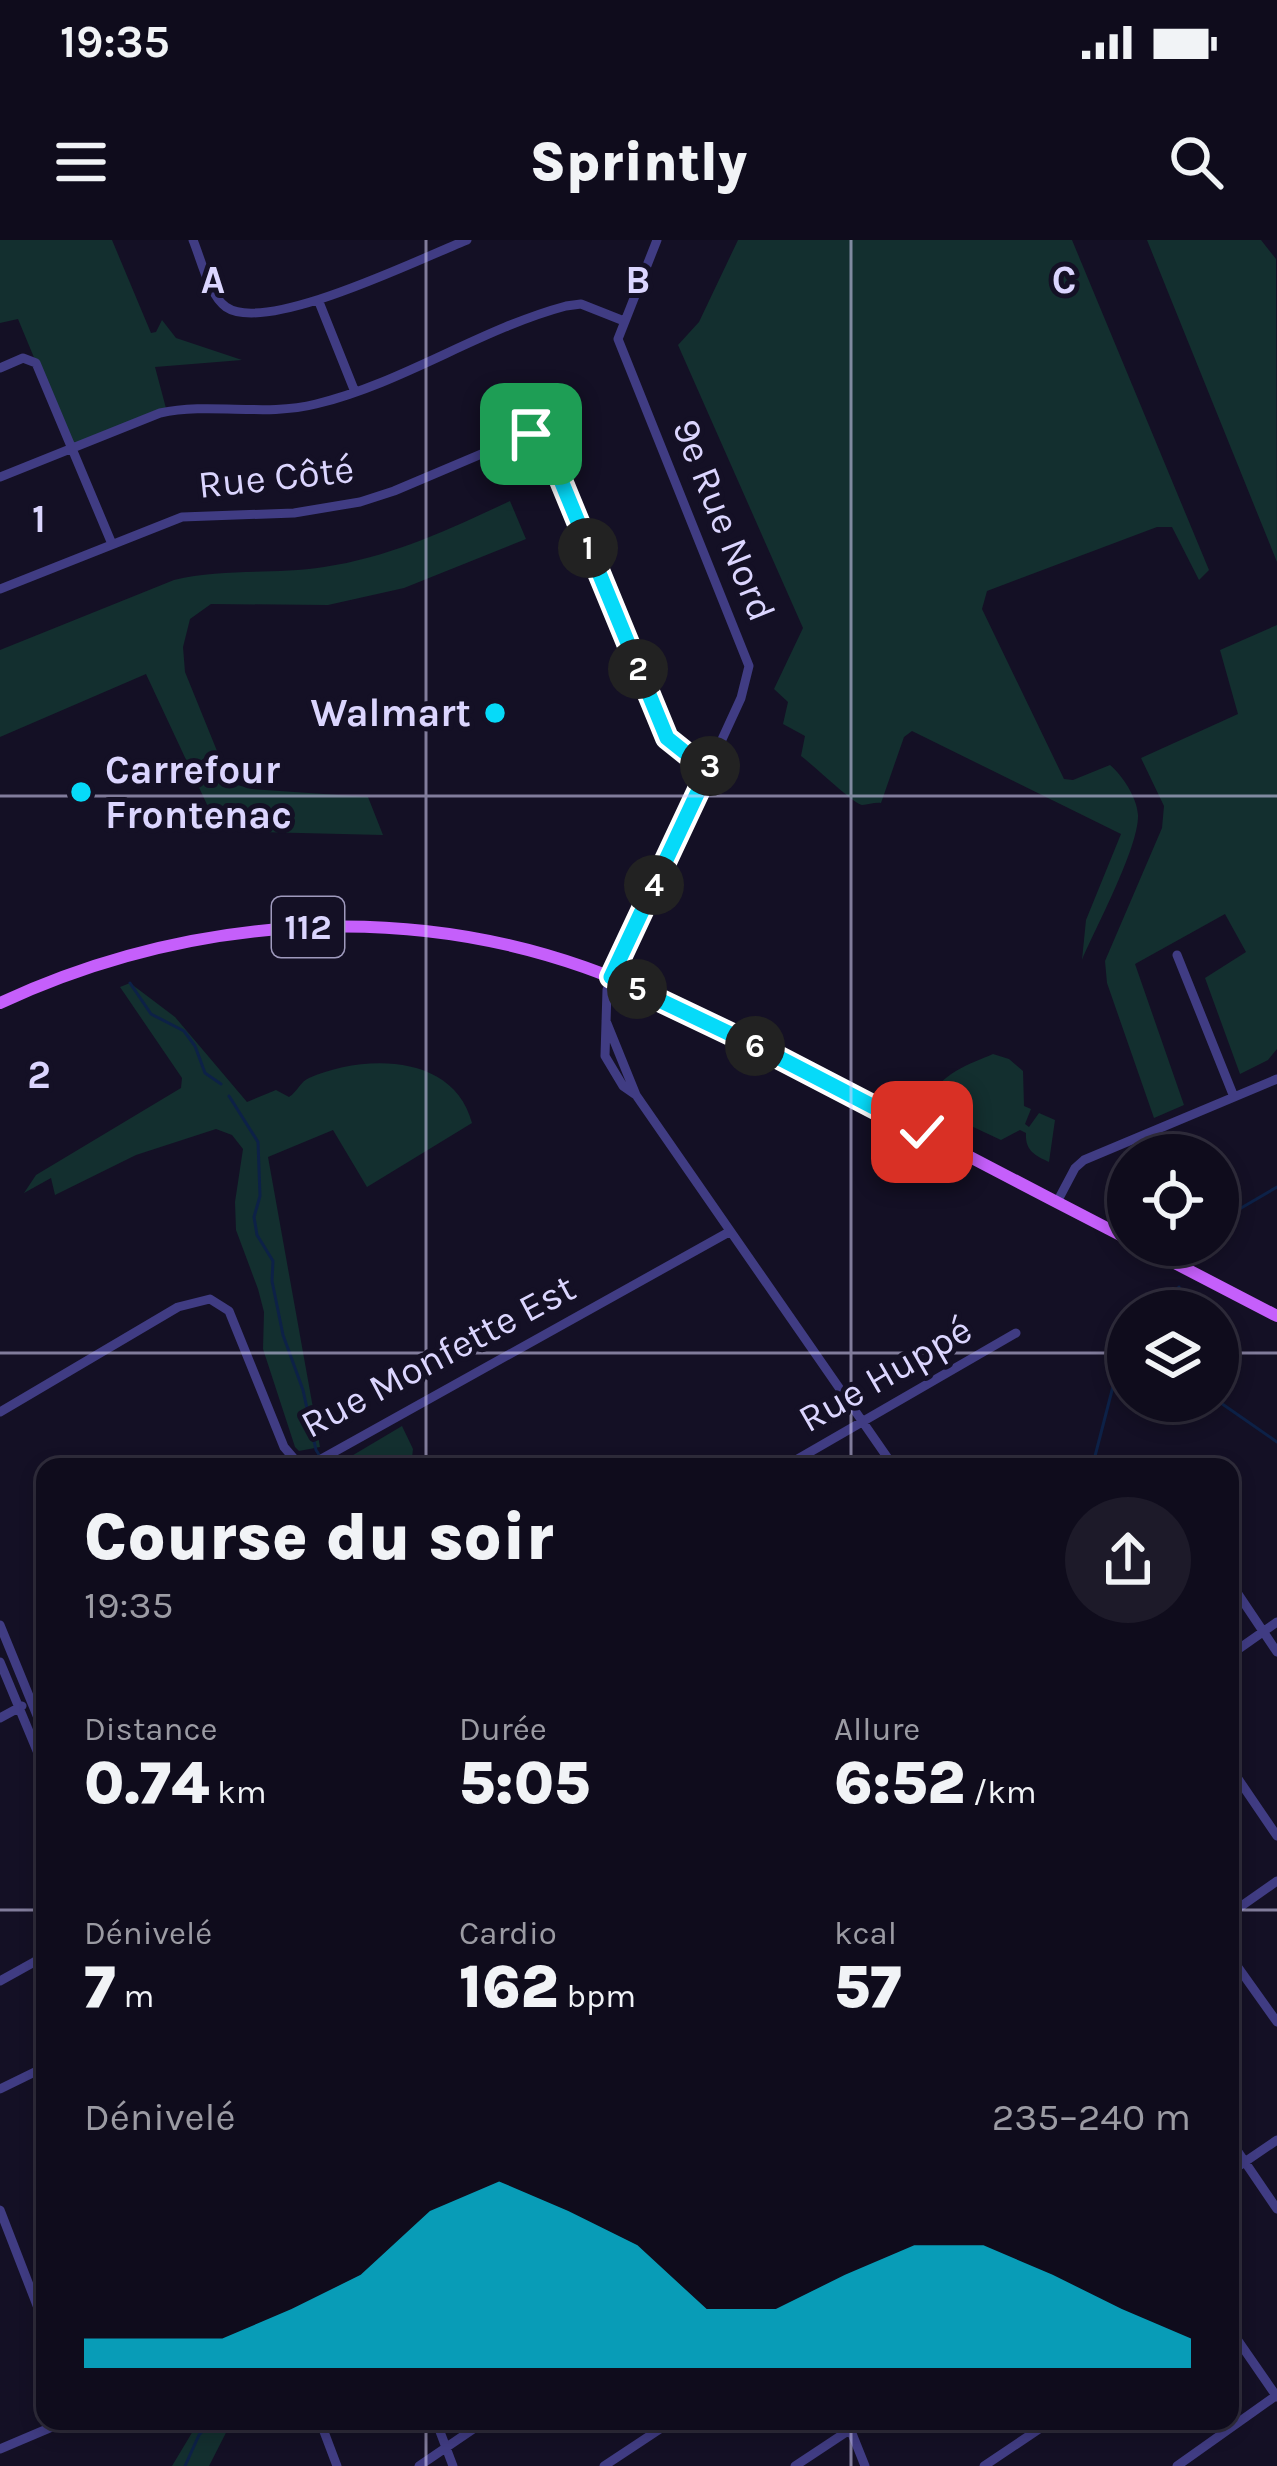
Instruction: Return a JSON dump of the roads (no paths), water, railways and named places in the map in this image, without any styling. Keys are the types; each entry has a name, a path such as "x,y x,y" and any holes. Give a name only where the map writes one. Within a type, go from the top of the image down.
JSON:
{"main road":[{"name":"112","path":"0,1004 56,978 141,951 218,934 296,927 393,929 475,939 554,957 611,977 766,1051 1107,1228"},
{"path":"1181,1266 1277,1316"}],"street":[{"path":"193,240 216,296 228,309 250,312 320,302 467,240"},
{"path":"0,477 160,413 182,408 312,405 566,306 581,304 624,321 657,240"},
{"path":"320,302 355,392"},
{"name":"9e Rue Nord","path":"624,321 620,347 749,665 745,688 611,977 604,1045 609,1066 622,1087 637,1095 888,1458"},
{"path":"0,368 31,358 112,544"},
{"name":"Rue Côté","path":"0,589 191,515 272,515 359,502 524,436 537,435 546,444 667,738 687,754 712,762"},
{"path":"1177,955 1234,1096"},
{"path":"1057,1202 1084,1160 1277,1079"},
{"name":"Rue Monfette Est","path":"323,1458 729,1232"},
{"name":"Rue Monfette Est","path":"0,1412 178,1307 210,1299 229,1311 284,1447 293,1458"},
{"name":"Rue Huppé","path":"800,1458 1016,1333"},
{"path":"1239,1595 1277,1652"},
{"path":"1239,1648 1277,1622"},
{"path":"0,1625 36,1713"},
{"path":"0,1662 36,1749"},
{"path":"0,1718 31,1701"},
{"path":"1239,1780 1277,1836"},
{"path":"1239,1908 1277,1881"},
{"path":"0,1981 36,1961"},
{"path":"1239,1968 1277,2022"},
{"path":"0,2089 36,2071"},
{"path":"1239,2166 1277,2140"},
{"path":"1239,2153 1277,2209"},
{"path":"0,2210 36,2303"},
{"path":"1239,2343 1277,2396 1239,2423"},
{"path":"0,2449 45,2430"},
{"path":"323,2430 337,2466"},
{"path":"439,2430 453,2466"},
{"path":"418,2466 472,2430"},
{"path":"604,2466 658,2430"},
{"path":"796,2466 843,2430"},
{"path":"851,2430 865,2466"},
{"path":"984,2466 1038,2430"},
{"path":"1177,2466 1228,2430"}],"waterway":[{"path":"130,983 151,1014 184,1031 205,1073 221,1084"},
{"path":"229,1096 258,1142 257,1235 273,1261 272,1281 283,1335 321,1458"},
{"path":"1239,1209 1277,1187"},
{"path":"1095,1458 1107,1410"},
{"path":"1239,1416 1277,1442"},
{"path":"185,2466 204,2430"}],"place":[{"name":"Walmart","path":"495,713"},
{"name":"Carrefour Frontenac","path":"81,792"}]}
